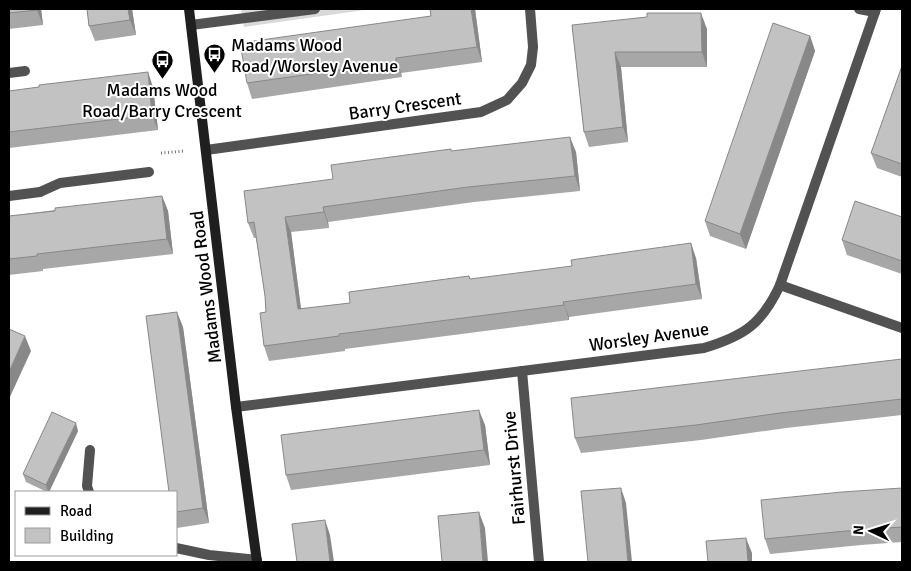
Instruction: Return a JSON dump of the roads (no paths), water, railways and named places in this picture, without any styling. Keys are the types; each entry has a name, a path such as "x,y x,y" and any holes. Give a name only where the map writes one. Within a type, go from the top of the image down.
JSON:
{"street":[{"name":"Madams Wood Road","path":"189,9 236,407 257,561"},
{"path":"191,25 315,9"},
{"name":"Barry Crescent","path":"206,150 481,112 507,100 522,83 531,65 533,47 530,9"},
{"path":"858,9 876,10"},
{"name":"Worsley Avenue","path":"236,407 704,348 725,342 744,332 763,316 780,285 876,10"},
{"path":"9,73 25,71"},
{"path":"9,196 40,192 60,183 149,172"},
{"path":"780,285 902,328"},
{"name":"Fairhurst Drive","path":"522,371 539,562"},
{"path":"89,491 87,486 90,450"},
{"path":"178,548 209,555 257,561"}],"place":[{"name":"Madams Wood Road/Worsley Avenue","path":"215,74"},
{"name":"Madams Wood Road/Barry Crescent","path":"162,79"}]}
